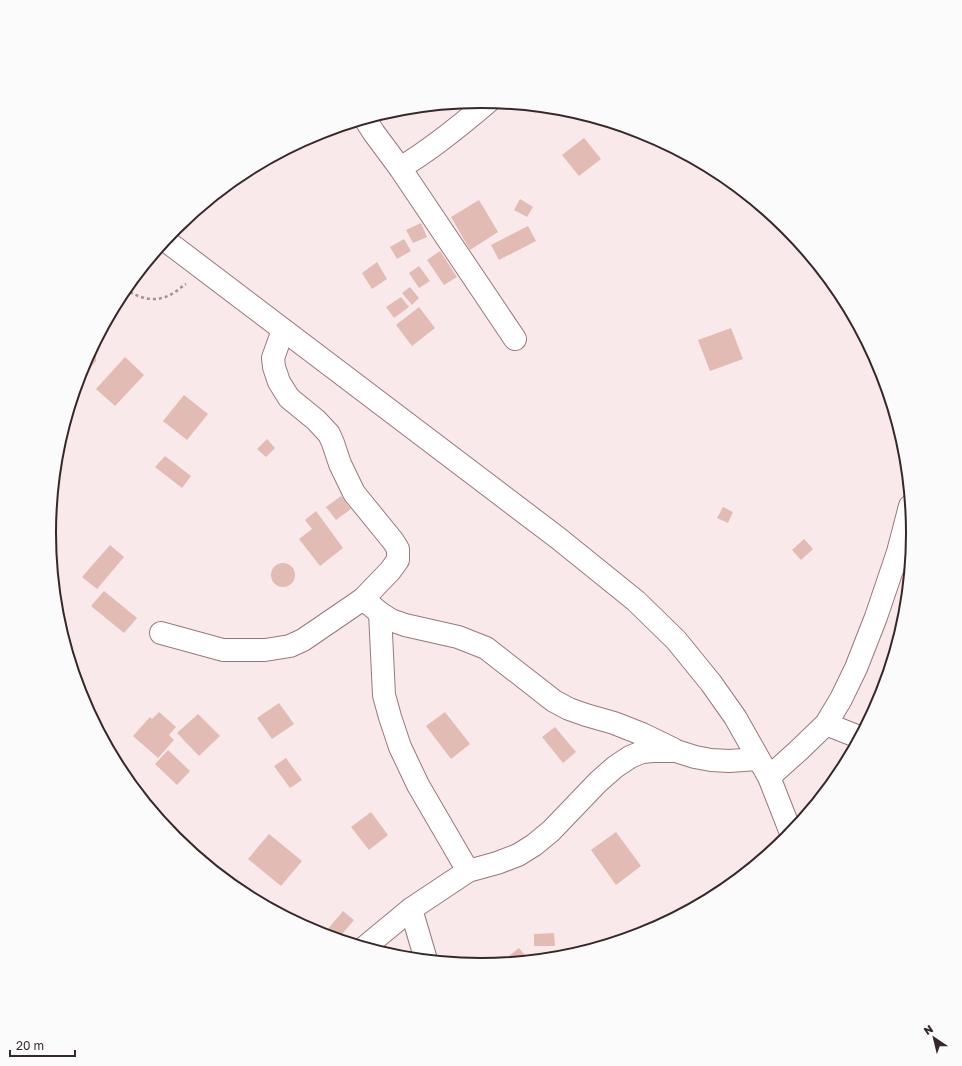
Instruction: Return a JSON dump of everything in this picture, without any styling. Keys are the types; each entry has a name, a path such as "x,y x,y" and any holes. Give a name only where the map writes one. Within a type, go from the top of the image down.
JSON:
{"street":[{"path":"400,168 431,148 481,108"},
{"path":"368,123 400,168 515,339"},
{"path":"170,244 558,538 636,601 676,640 711,683 735,717 764,768 788,828"},
{"path":"161,633 223,650 264,650 290,646 303,640 363,599 390,571 398,560 398,549 389,534 354,493 340,464 329,434 316,420 289,398 279,382 274,367 273,358 283,330"},
{"path":"363,599 380,614 391,620 405,625 458,637 486,648 540,691 564,706 586,715 614,723 642,734 676,751 695,757 730,761 764,768 798,751 826,724 841,699 856,668 905,546"},
{"path":"380,614 384,695 400,747 418,785 468,871"},
{"path":"826,724 855,735"},
{"path":"369,943 411,909 468,871 497,863 518,855 534,845 551,831 598,782 615,767 630,757 642,752 676,751"},
{"path":"411,909 424,954"}],"path":[{"path":"131,293 135,296 154,300 161,298 169,295 188,282 203,269"}],"building":[{"path":"584,138 601,159 579,176 562,155"},
{"path":"520,199 533,207 527,217 514,210"},
{"path":"479,200 498,232 470,250 451,217"},
{"path":"421,223 427,237 413,243 406,230"},
{"path":"528,226 536,241 499,260 491,245"},
{"path":"404,239 411,251 397,259 390,247"},
{"path":"440,251 457,277 444,285 427,260"},
{"path":"377,262 387,279 372,289 362,273"},
{"path":"419,266 430,281 419,288 409,273"},
{"path":"410,287 419,298 412,305 402,293"},
{"path":"401,297 409,307 394,318 386,307"},
{"path":"419,307 435,328 412,346 396,325"},
{"path":"731,328 743,359 710,371 698,340"},
{"path":"96,353 96,361 89,369"},
{"path":"125,357 144,375 115,406 96,389"},
{"path":"184,395 208,414 187,440 163,421"},
{"path":"267,439 275,448 266,457 257,449"},
{"path":"165,456 191,476 182,488 155,467"},
{"path":"341,496 351,509 336,520 326,507"},
{"path":"723,507 733,512 728,523 717,518"},
{"path":"316,511 343,548 320,566 299,539 312,529 305,520"},
{"path":"804,539 813,549 801,560 792,550"},
{"path":"110,545 124,557 97,589 82,577"},
{"path":"283,563 291,567 295,575 291,583 283,587 275,583 271,575 275,567"},
{"path":"104,591 137,618 124,633 91,606"},
{"path":"279,703 294,724 272,739 257,718"},
{"path":"159,712 176,727 169,735 174,740 158,758 133,736 150,717 152,719"},
{"path":"445,712 470,744 451,759 426,726"},
{"path":"198,714 220,736 199,756 177,733"},
{"path":"555,727 576,752 563,763 542,737"},
{"path":"168,750 190,771 177,785 155,764"},
{"path":"286,758 302,780 290,788 274,766"},
{"path":"371,812 388,835 369,850 351,827"},
{"path":"616,832 641,866 616,885 591,850"},
{"path":"269,834 302,861 281,886 248,859"},
{"path":"343,911 354,920 342,934 328,929"},
{"path":"554,933 555,946 534,946 534,934"},
{"path":"519,948 525,955 509,957 508,957"}]}
